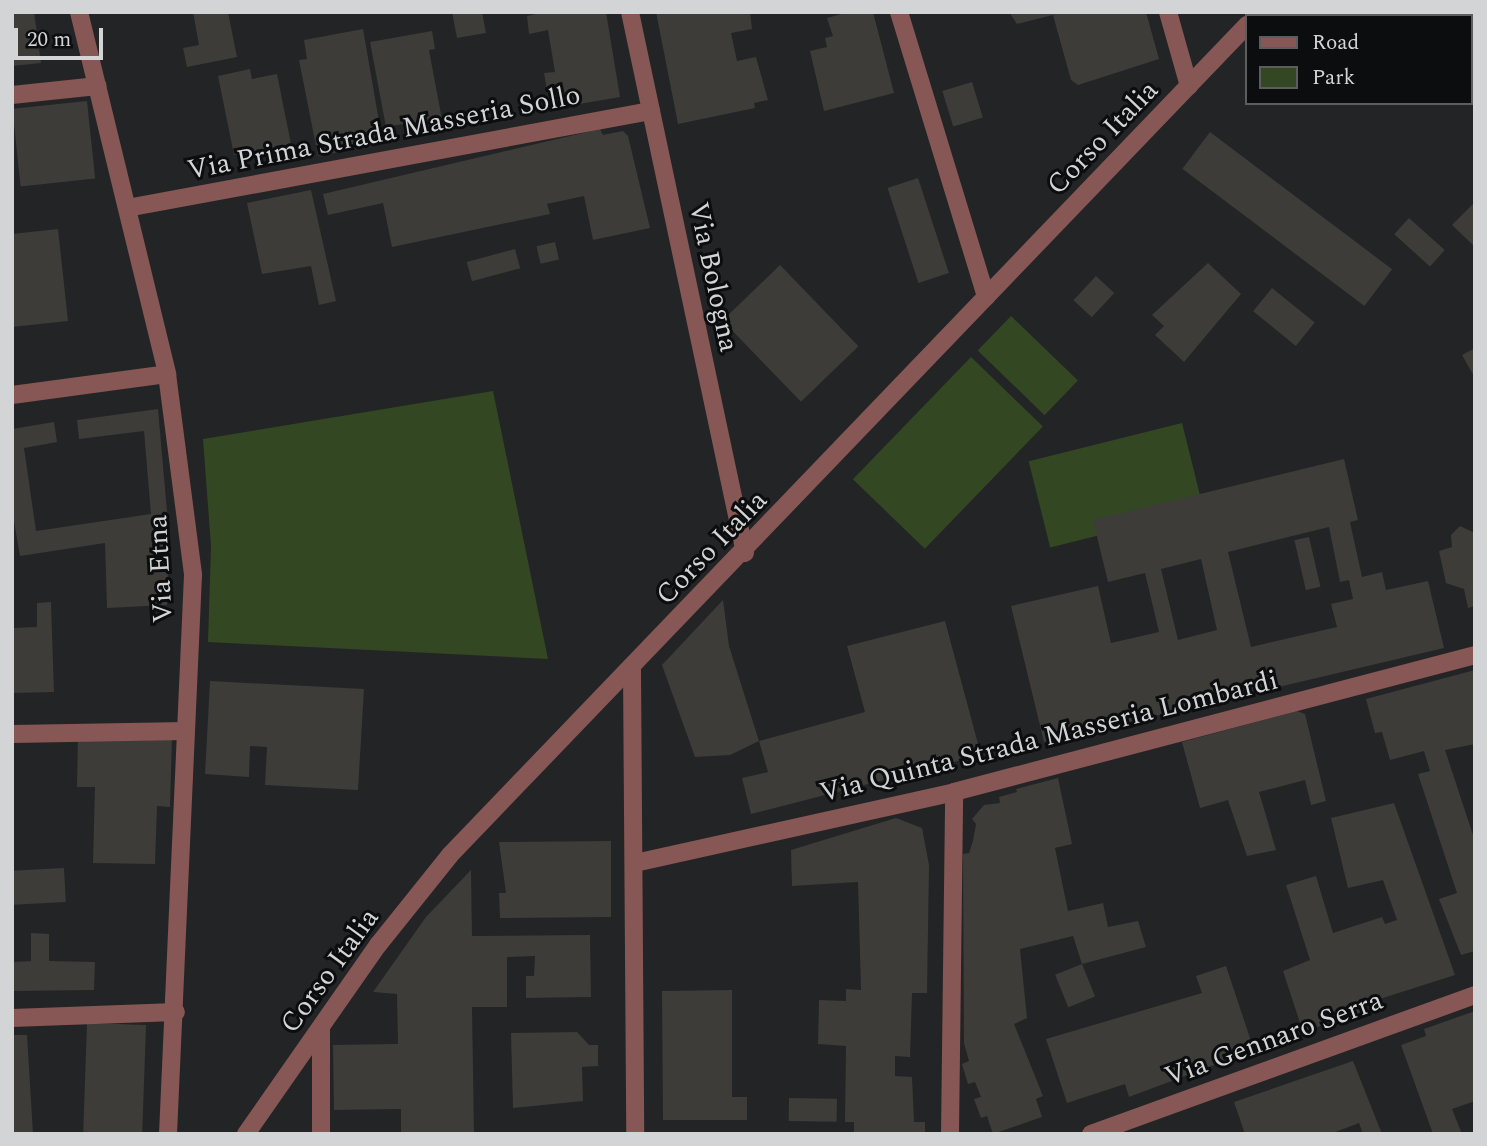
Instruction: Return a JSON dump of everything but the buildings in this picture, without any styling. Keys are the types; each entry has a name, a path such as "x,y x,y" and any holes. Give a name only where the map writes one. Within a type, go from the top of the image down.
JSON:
{"street":[{"name":"Via Etna","path":"79,12 167,374 193,575 176,1012 168,1134"},
{"name":"Via Bologna","path":"630,12 745,553"},
{"path":"899,12 986,297"},
{"path":"1168,12 1189,86"},
{"name":"Corso Italia","path":"246,1134 450,855 745,553 1246,26"},
{"path":"12,94 98,86"},
{"name":"Via Prima Strada Masseria Sollo","path":"127,208 651,111"},
{"path":"12,395 167,374"},
{"name":"Via Quinta Strada Masseria Lombardi","path":"635,863 954,792 1475,655"},
{"path":"632,668 635,1134"},
{"path":"12,734 186,731"},
{"path":"950,1134 954,792"},
{"name":"Via Gennaro Serra","path":"1091,1134 1475,995"},
{"path":"12,1018 176,1012"},
{"path":"321,1028 321,1134"}],"green space":[{"path":"1011,316 1078,381 1045,415 978,351"},
{"path":"971,357 1043,426 925,549 853,479"},
{"path":"493,391 548,659 208,642 211,546 203,439"},
{"path":"1182,423 1204,509 1050,548 1029,461"}]}
